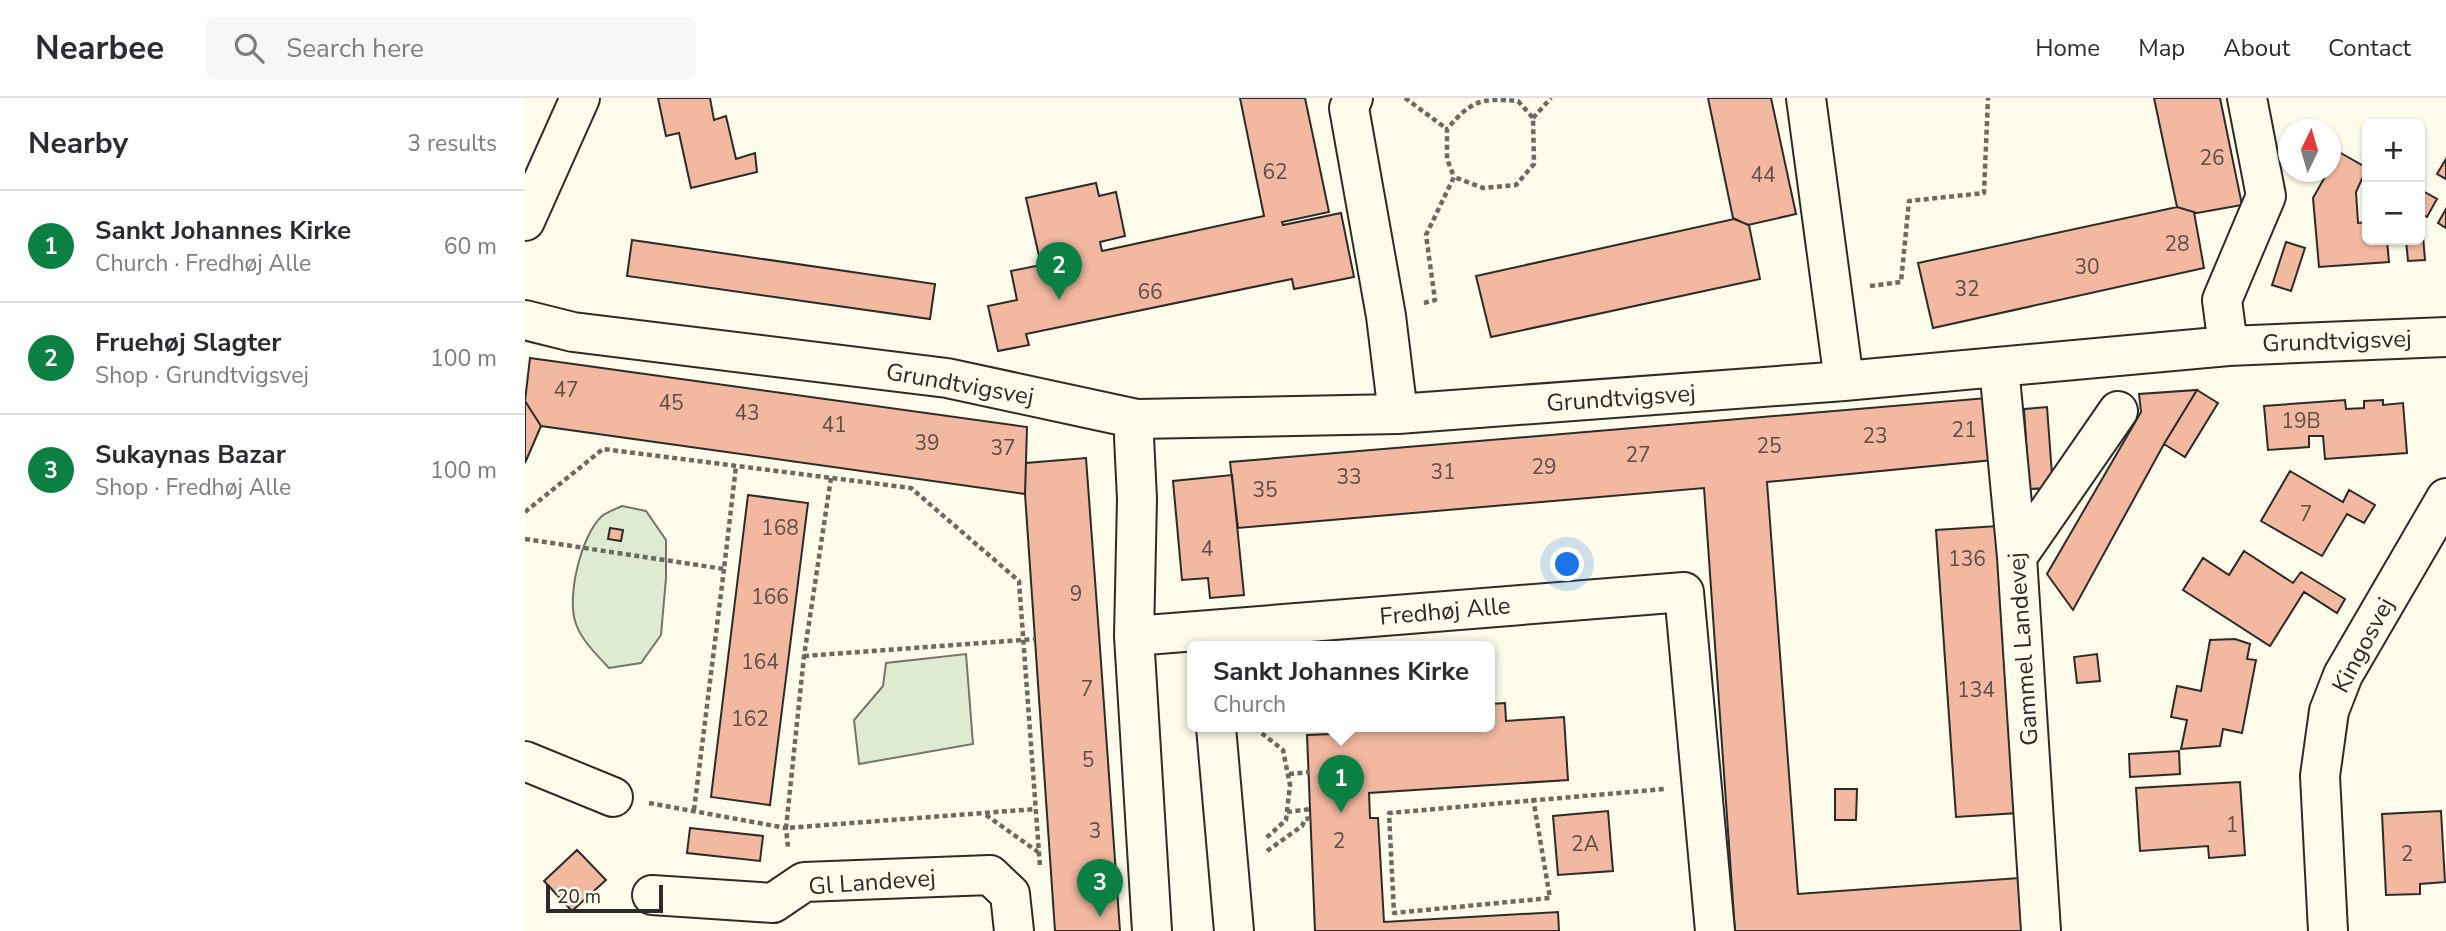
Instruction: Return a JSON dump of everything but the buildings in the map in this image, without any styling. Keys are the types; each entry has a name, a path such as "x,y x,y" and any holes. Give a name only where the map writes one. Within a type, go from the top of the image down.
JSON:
{"street":[{"path":"525,221 580,98"},
{"path":"1353,98 1349,108 1386,316 1398,414"},
{"path":"1806,98 1844,381"},
{"name":"Grundtvigsvej","path":"2228,346 2222,300 2266,196 2247,98"},
{"name":"Grundtvigsvej","path":"525,320 573,332 947,378 1137,419 1398,414 1844,381 2228,346 2446,337"},
{"name":"Gammel Landevej","path":"2000,367 2017,557 2041,931"},
{"path":"2017,557 2118,411"},
{"path":"1137,419 1134,437 1137,499 1135,636 1152,931"},
{"name":"Kingosvej","path":"2328,931 2319,776 2329,711 2343,675 2446,498"},
{"name":"Fredhøj Alle","path":"1135,636 1208,639 1684,592 1703,786"},
{"path":"1216,732 1234,931"},
{"path":"525,761 613,797"},
{"path":"1703,786 1715,931"},
{"name":"Gl Landevej","path":"652,895 773,903 804,882 990,875 1010,894 1014,931"}],"path":[{"path":"1405,98 1447,129"},
{"path":"1386,316 1435,300 1426,235 1454,177 1447,159 1447,129 1468,105 1490,98 1518,101 1533,118 1534,164 1516,185 1483,188 1454,177"},
{"path":"1533,118 1551,98"},
{"path":"1831,290 1901,282 1909,201 1983,193 1988,98"},
{"path":"525,512 603,449 911,488 1019,582 1041,879"},
{"path":"694,810 736,466"},
{"path":"790,892 786,828 804,656 831,478"},
{"path":"525,539 724,569"},
{"path":"804,656 1035,639"},
{"path":"1256,844 1277,830 1286,820 1289,775 1283,750 1260,732"},
{"path":"1289,775 1310,772"},
{"path":"1533,799 1550,898 1394,913 1389,813 1533,799 1703,786"},
{"path":"613,797 786,828 1036,810"},
{"path":"1287,812 1311,808"},
{"path":"985,814 1039,853"},
{"path":"1257,855 1302,825 1305,819 1312,818"}],"green space":[{"path":"622,506 646,511 666,540 666,578 661,635 641,663 609,668 590,648 576,624 573,613 574,583 582,552 594,525 602,516"},
{"path":"966,654 973,744 859,764 854,720 883,686 886,663"}],"place":[{"name":"Fruehøj Slagter","path":"1059,300"},
{"name":"Sankt Johannes Kirke","path":"1341,813"},
{"name":"Sukaynas Bazar","path":"1100,917"}]}
